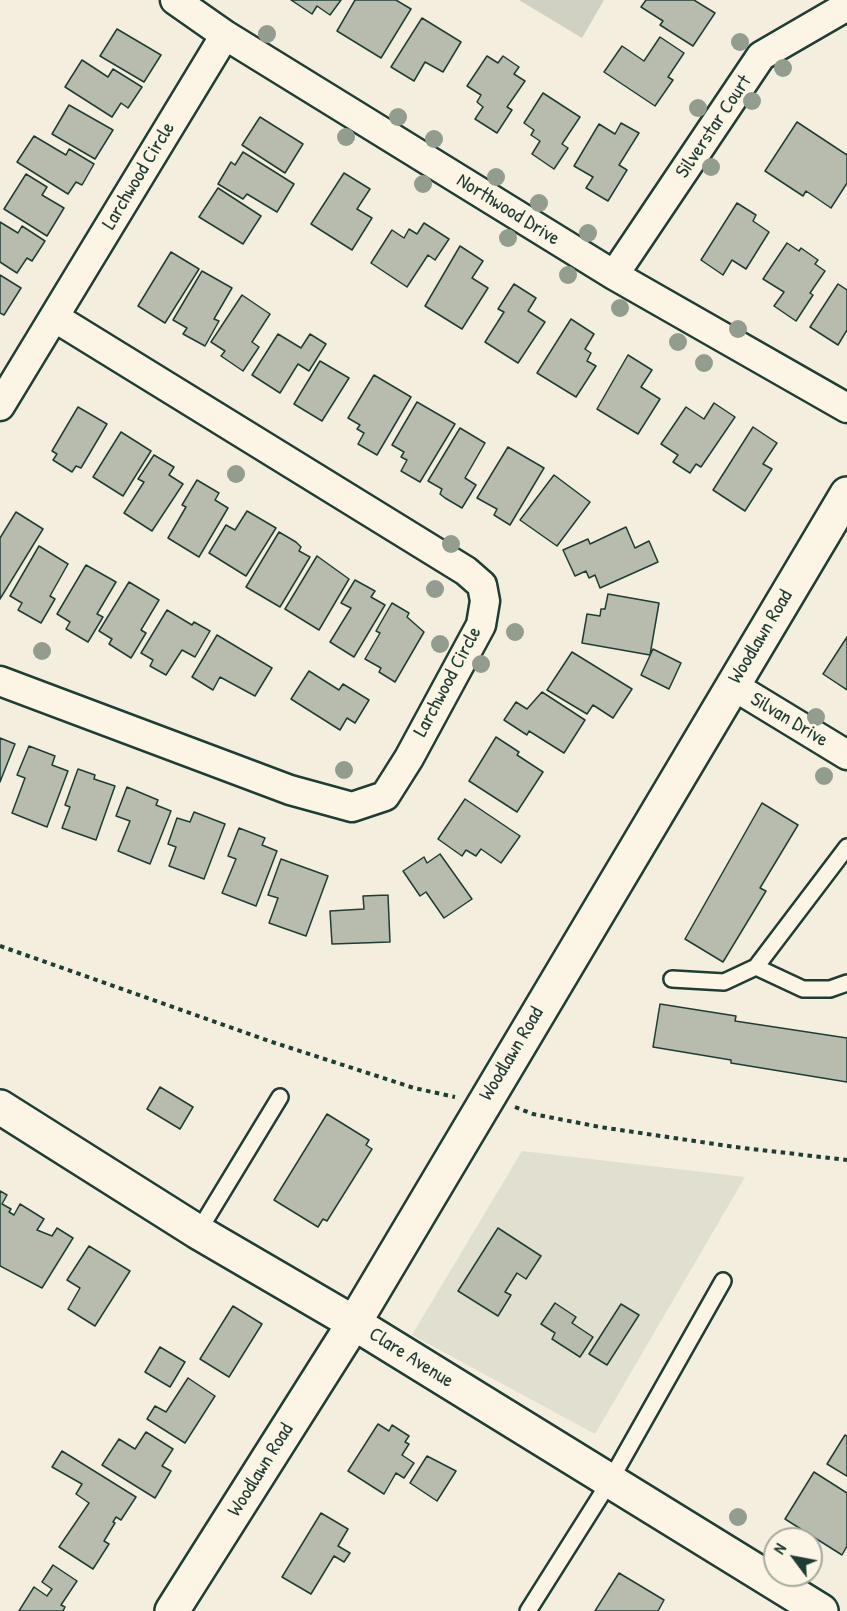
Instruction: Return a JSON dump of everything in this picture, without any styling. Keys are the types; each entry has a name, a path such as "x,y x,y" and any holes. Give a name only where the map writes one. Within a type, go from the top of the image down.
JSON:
{"main road":[{"name":"Woodlawn Road","path":"172,1611 354,1323 847,494"},
{"name":"Clare Avenue","path":"0,1107 198,1232 354,1323 821,1611"}],"street":[{"name":"Northwood Drive","path":"175,0 225,34 614,275 847,408"},
{"name":"Silverstar Court","path":"614,275 761,56 842,9"},
{"name":"Larchwood Circle","path":"0,406 225,34"},
{"name":"Larchwood Circle","path":"0,681 290,790 352,807 385,796 409,758 481,625 484,601 482,585 466,571 54,317"},
{"name":"Silvan Drive","path":"732,685 847,755"}],"lane":[{"path":"672,979 724,982 756,967 847,848"},
{"path":"756,967 803,989 830,989 847,983"},
{"path":"198,1232 280,1097"},
{"path":"528,1611 610,1480 723,1281"}],"path":[{"path":"0,946 247,1033 403,1084 453,1097 600,1127 735,1147 847,1160"}],"shaded area":[{"path":"519,0 604,0 582,38"},
{"path":"522,1151 745,1177 595,1434 412,1335"}],"building":[{"path":"291,0 341,0 330,15 317,6 312,14"},
{"path":"355,0 396,0 411,9 381,58 337,31"},
{"path":"646,0 694,0 715,13 693,46 660,25 663,21 641,7"},
{"path":"422,18 461,42 443,72 425,62 414,81 391,67"},
{"path":"117,29 161,55 144,82 100,56"},
{"path":"660,37 684,53 668,77 673,80 655,106 604,72 622,46 644,61"},
{"path":"487,56 498,63 503,56 519,67 514,74 525,81 507,107 512,110 497,133 475,119 483,107 477,102 481,95 467,86"},
{"path":"82,60 108,77 113,69 142,87 128,108 121,103 112,117 65,87"},
{"path":"543,93 580,117 562,144 568,148 554,169 532,154 540,141 531,135 534,130 524,123"},
{"path":"69,105 113,130 95,159 52,134"},
{"path":"260,117 303,144 285,173 242,145"},
{"path":"797,122 847,155 847,183 831,208 806,191 803,196 765,171"},
{"path":"621,123 639,133 619,165 627,170 608,201 586,188 593,177 574,166 599,124 615,134"},
{"path":"34,136 66,155 69,149 94,164 82,185 76,182 68,194 17,162"},
{"path":"243,152 294,184 277,212 247,194 243,199 218,184 231,162 235,165"},
{"path":"344,173 370,189 357,209 372,218 352,250 311,224"},
{"path":"26,174 47,187 42,195 64,208 47,236 4,209"},
{"path":"218,188 261,216 243,244 199,217"},
{"path":"737,203 756,215 753,221 769,232 746,269 732,260 723,275 701,260"},
{"path":"0,222 18,233 22,226 45,241 32,261 27,258 17,273 0,262"},
{"path":"424,223 449,239 435,260 428,255 407,287 371,263 392,230 404,238 409,229 417,234"},
{"path":"787,243 799,251 801,248 818,260 815,264 825,271 810,293 813,295 796,321 774,306 784,292 763,279"},
{"path":"460,246 483,261 472,278 488,288 462,329 425,306"},
{"path":"171,252 199,269 165,323 138,306"},
{"path":"202,271 232,288 214,319 219,321 205,346 183,334 187,328 173,320"},
{"path":"0,275 21,288 4,315 0,313"},
{"path":"514,284 536,298 528,311 545,322 518,363 485,342 504,312 498,309"},
{"path":"838,284 847,290 847,330 838,345 810,327"},
{"path":"242,295 270,314 252,342 259,347 243,371 221,356 225,351 211,342"},
{"path":"571,319 594,334 585,349 591,353 587,361 596,366 576,397 537,373"},
{"path":"278,334 301,348 310,334 326,344 309,371 298,364 280,393 252,375"},
{"path":"628,355 652,370 641,387 660,399 638,434 597,409"},
{"path":"320,361 349,378 322,421 294,404"},
{"path":"374,375 411,397 377,455 358,444 364,433 357,429 360,425 348,418"},
{"path":"417,402 455,424 420,482 401,471 407,460 401,457 404,452 392,445"},
{"path":"714,403 735,417 701,467 696,464 690,473 673,462 678,455 661,444 686,407 704,419"},
{"path":"78,407 107,424 81,468 76,466 72,472 53,460 57,454 52,451"},
{"path":"753,427 777,443 763,464 772,469 745,511 713,490"},
{"path":"460,428 485,443 465,478 476,485 462,508 445,498 440,494 442,489 428,481"},
{"path":"121,432 151,451 123,496 93,477"},
{"path":"508,447 544,468 510,525 494,515 497,509 477,498"},
{"path":"154,455 174,467 169,475 183,484 152,531 124,513 144,482 138,479"},
{"path":"554,475 590,502 557,546 520,520"},
{"path":"197,480 219,493 215,500 228,508 199,557 168,538 186,507 182,505"},
{"path":"247,511 276,528 246,576 209,553 226,525 235,530"},
{"path":"16,512 43,529 0,599 0,538"},
{"path":"626,527 635,548 649,541 658,562 600,588 595,575 589,578 586,571 575,576 563,550 588,539 590,544"},
{"path":"279,532 296,542 301,547 299,551 310,557 280,607 246,587"},
{"path":"39,546 68,564 50,596 55,599 41,623 18,610 22,603 10,596"},
{"path":"317,556 349,579 319,630 285,609"},
{"path":"86,565 116,582 97,614 103,617 88,642 66,629 70,622 57,614"},
{"path":"355,580 375,591 371,597 385,605 354,657 330,642 351,608 341,603"},
{"path":"129,582 159,600 141,630 146,633 131,658 109,644 112,639 99,631"},
{"path":"608,594 659,603 650,655 582,643 587,614 600,616 601,609 605,609"},
{"path":"392,603 409,613 407,617 424,632 395,682 379,672 381,668 365,659 380,633 376,631"},
{"path":"167,610 192,625 194,622 210,631 195,657 182,650 166,675 150,666 153,660 141,653"},
{"path":"217,635 272,668 255,696 220,677 213,690 192,677"},
{"path":"847,637 847,690 823,674"},
{"path":"653,649 681,663 669,689 641,675"},
{"path":"572,652 632,689 613,718 593,705 587,714 547,690"},
{"path":"309,671 339,690 343,684 369,700 355,723 347,718 340,730 291,699"},
{"path":"542,692 585,720 564,753 529,731 527,735 504,720 516,702 527,709"},
{"path":"496,737 519,752 517,755 543,772 517,812 469,781"},
{"path":"0,738 15,744 0,782"},
{"path":"29,746 55,756 52,765 68,771 47,827 12,813 25,778 17,775"},
{"path":"78,769 95,775 94,779 115,786 96,840 62,828 70,807 65,805"},
{"path":"127,787 158,800 156,805 171,811 150,864 118,851 130,821 116,816"},
{"path":"465,799 520,836 501,863 481,849 476,856 466,850 462,856 438,839"},
{"path":"762,803 798,825 760,888 766,891 723,962 685,939"},
{"path":"194,812 225,824 204,879 169,866 176,847 168,844 177,818 190,822"},
{"path":"239,828 265,838 262,845 277,851 256,906 222,893 236,859 228,856"},
{"path":"440,854 472,899 444,918 426,892 420,896 403,871 424,857 427,863"},
{"path":"281,859 328,876 306,936 269,923 278,898 268,895"},
{"path":"388,895 390,942 332,944 330,911 364,909 363,896"},
{"path":"660,1004 736,1016 735,1021 847,1038 847,1082 731,1063 731,1060 653,1047"},
{"path":"160,1087 193,1107 180,1129 147,1109"},
{"path":"327,1114 369,1140 366,1145 372,1149 327,1221 323,1219 318,1227 274,1200"},
{"path":"0,1191 7,1195 2,1204 11,1209 9,1212 14,1215 20,1204 44,1219 37,1230 52,1236 57,1228 73,1238 42,1288 0,1266"},
{"path":"498,1228 541,1256 526,1279 517,1273 505,1292 511,1295 498,1316 458,1291"},
{"path":"89,1246 130,1271 95,1326 68,1309 80,1288 67,1280"},
{"path":"555,1303 576,1317 572,1323 593,1337 580,1357 552,1339 555,1333 541,1324"},
{"path":"621,1304 639,1315 607,1365 589,1354"},
{"path":"233,1306 262,1324 229,1377 200,1359"},
{"path":"160,1347 185,1362 170,1387 145,1372"},
{"path":"188,1378 215,1396 185,1443 147,1419 155,1406 166,1412"},
{"path":"378,1424 389,1431 392,1425 409,1436 405,1442 409,1444 402,1455 414,1463 404,1478 396,1473 384,1494 348,1471"},
{"path":"146,1432 173,1449 162,1466 171,1471 155,1498 102,1465 119,1439 135,1449"},
{"path":"845,1435 847,1436 847,1476 827,1464"},
{"path":"62,1451 136,1497 121,1520 116,1517 113,1522 115,1523 104,1541 109,1544 93,1569 59,1547 89,1503 76,1494 82,1484 52,1467"},
{"path":"427,1456 456,1471 437,1501 410,1483"},
{"path":"814,1472 847,1493 847,1546 842,1555 823,1543 823,1527 798,1527 785,1519"},
{"path":"321,1513 348,1529 338,1546 350,1553 344,1562 334,1556 311,1594 282,1577"},
{"path":"53,1565 77,1581 61,1605 65,1607 63,1611 19,1611 34,1587 47,1596 52,1589 42,1582"},
{"path":"619,1573 664,1600 658,1611 595,1611"}]}
